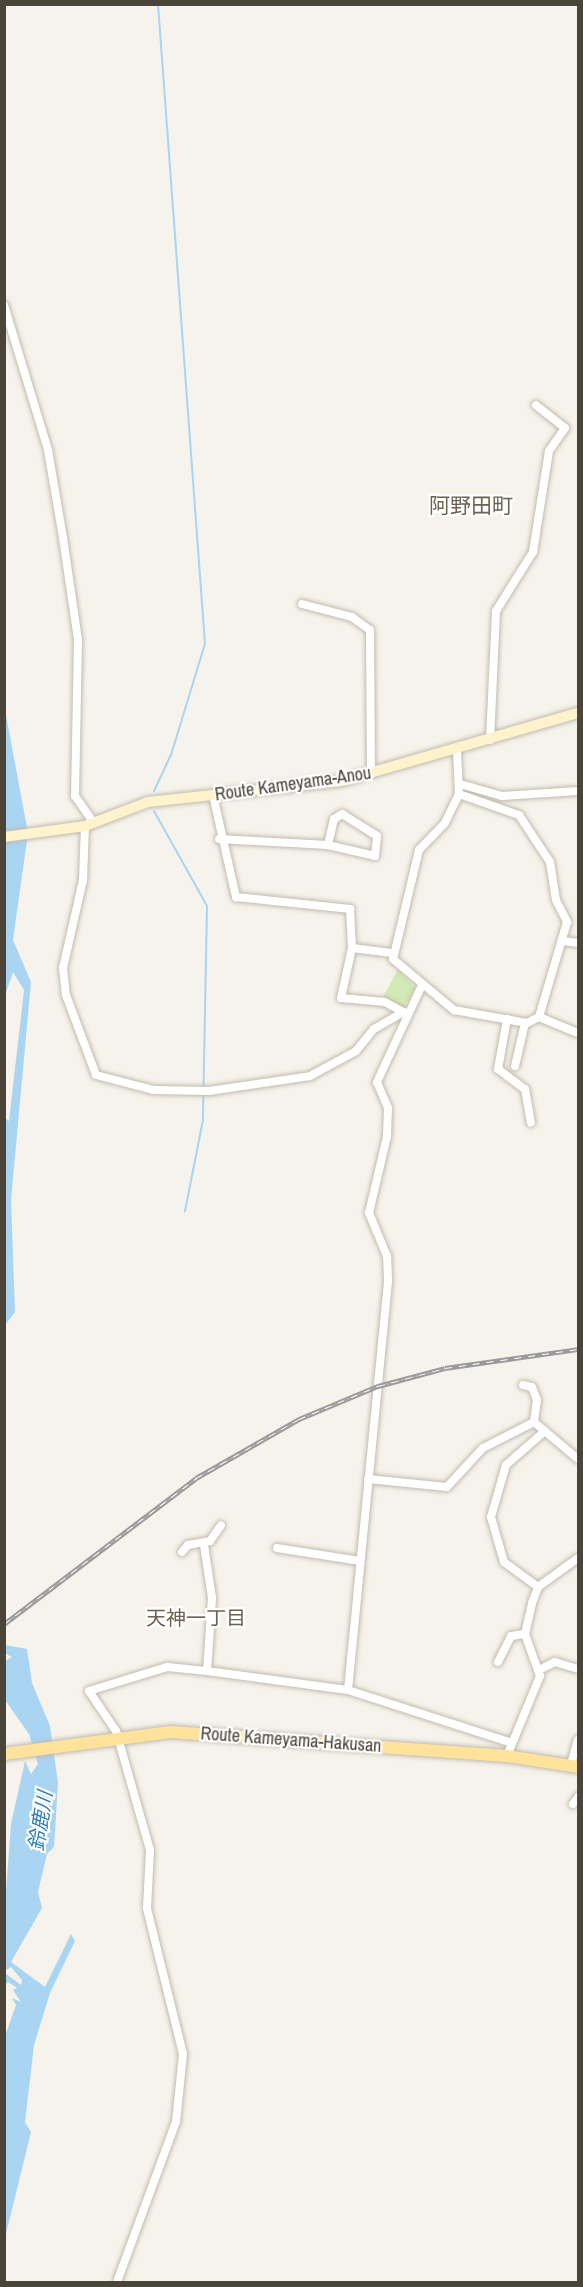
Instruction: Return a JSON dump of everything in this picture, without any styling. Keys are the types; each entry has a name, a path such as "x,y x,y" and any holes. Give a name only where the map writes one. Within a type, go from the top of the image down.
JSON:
{"main road":[{"name":"Route Kameyama-Anou","path":"4,837 66,830 90,824 148,802 371,774 579,713"},
{"name":"Route Kameyama-Hakusan","path":"4,1754 171,1732 507,1756 575,1766"}],"street":[{"path":"4,305 28,376 57,500 78,640 75,796 90,824 82,886 63,968 66,995 96,1075 153,1090 209,1091 324,1071 405,1013"},
{"path":"490,740 496,611 533,552 549,451 566,428 536,405"},
{"path":"302,604 351,617 370,630 371,774"},
{"path":"457,750 459,794 445,823 419,850 392,953 395,963 421,987 454,1010 525,1023 539,1017 579,1033"},
{"path":"460,784 502,796 579,791"},
{"path":"459,794 511,810 525,821 550,862 556,900 567,922 564,941 539,1017"},
{"path":"213,795 219,839 236,897 350,909 352,948 341,998 385,1002 405,1013"},
{"path":"219,839 328,844 375,856 377,836 342,814 334,819 328,844"},
{"path":"564,941 579,943"},
{"path":"352,948 392,953"},
{"path":"348,1690 388,1280 387,1256 369,1213 387,1136 388,1108 377,1082 405,1013 421,987"},
{"path":"507,1019 498,1069 525,1089 531,1122"},
{"path":"515,1066 525,1023"},
{"path":"523,1385 532,1387 537,1400 534,1422"},
{"path":"368,1479 447,1487 483,1448 534,1422"},
{"path":"534,1422 579,1459"},
{"path":"538,1587 504,1562 491,1517 506,1465 545,1431"},
{"path":"207,1671 212,1598 204,1545 221,1525"},
{"path":"182,1552 188,1545 204,1545"},
{"path":"277,1548 360,1562"},
{"path":"507,1756 539,1670 525,1634 538,1587 579,1558"},
{"path":"498,1662 511,1636 525,1634"},
{"path":"539,1670 555,1662 579,1669"},
{"path":"117,2283 176,2122 183,2054 147,1908 150,1850 114,1738 89,1691 167,1667 207,1671 348,1690 512,1743"},
{"path":"575,1766 579,1740"},
{"path":"573,1804 579,1797"}],"green space":[{"path":"398,969 416,989 403,1008 383,997"}],"water":[{"path":"4,704 28,833 13,940 31,982 11,1200 15,1312 5,1325 5,1118 9,1121 24,990 13,972 5,996"},
{"name":"鈴鹿川","path":"5,1645 27,1649 32,1683 50,1726 58,1783 54,1847 47,1854 38,1892 42,1908 11,1962 45,1987 71,1934 75,1941 50,1993 34,2045 25,2122 31,2132 5,2238 5,2036 16,2005 12,1998 21,2002 13,1990 17,1988 8,1982 5,1986 5,1973 21,1985 22,1980 11,1967 5,1971 5,1905 11,1824 25,1761 31,1774 38,1764 29,1734 5,1700 5,1661 12,1657 5,1653"}],"waterway":[{"path":"154,791 171,755 205,644 158,4"},
{"path":"154,811 207,906 203,1120 185,1211"}],"railway":[{"path":"4,1624 196,1478 299,1419 378,1386 445,1368 578,1349"}],"district":[{"name":"阿野田町","path":"471,506"},
{"name":"天神一丁目","path":"196,1617"}]}
